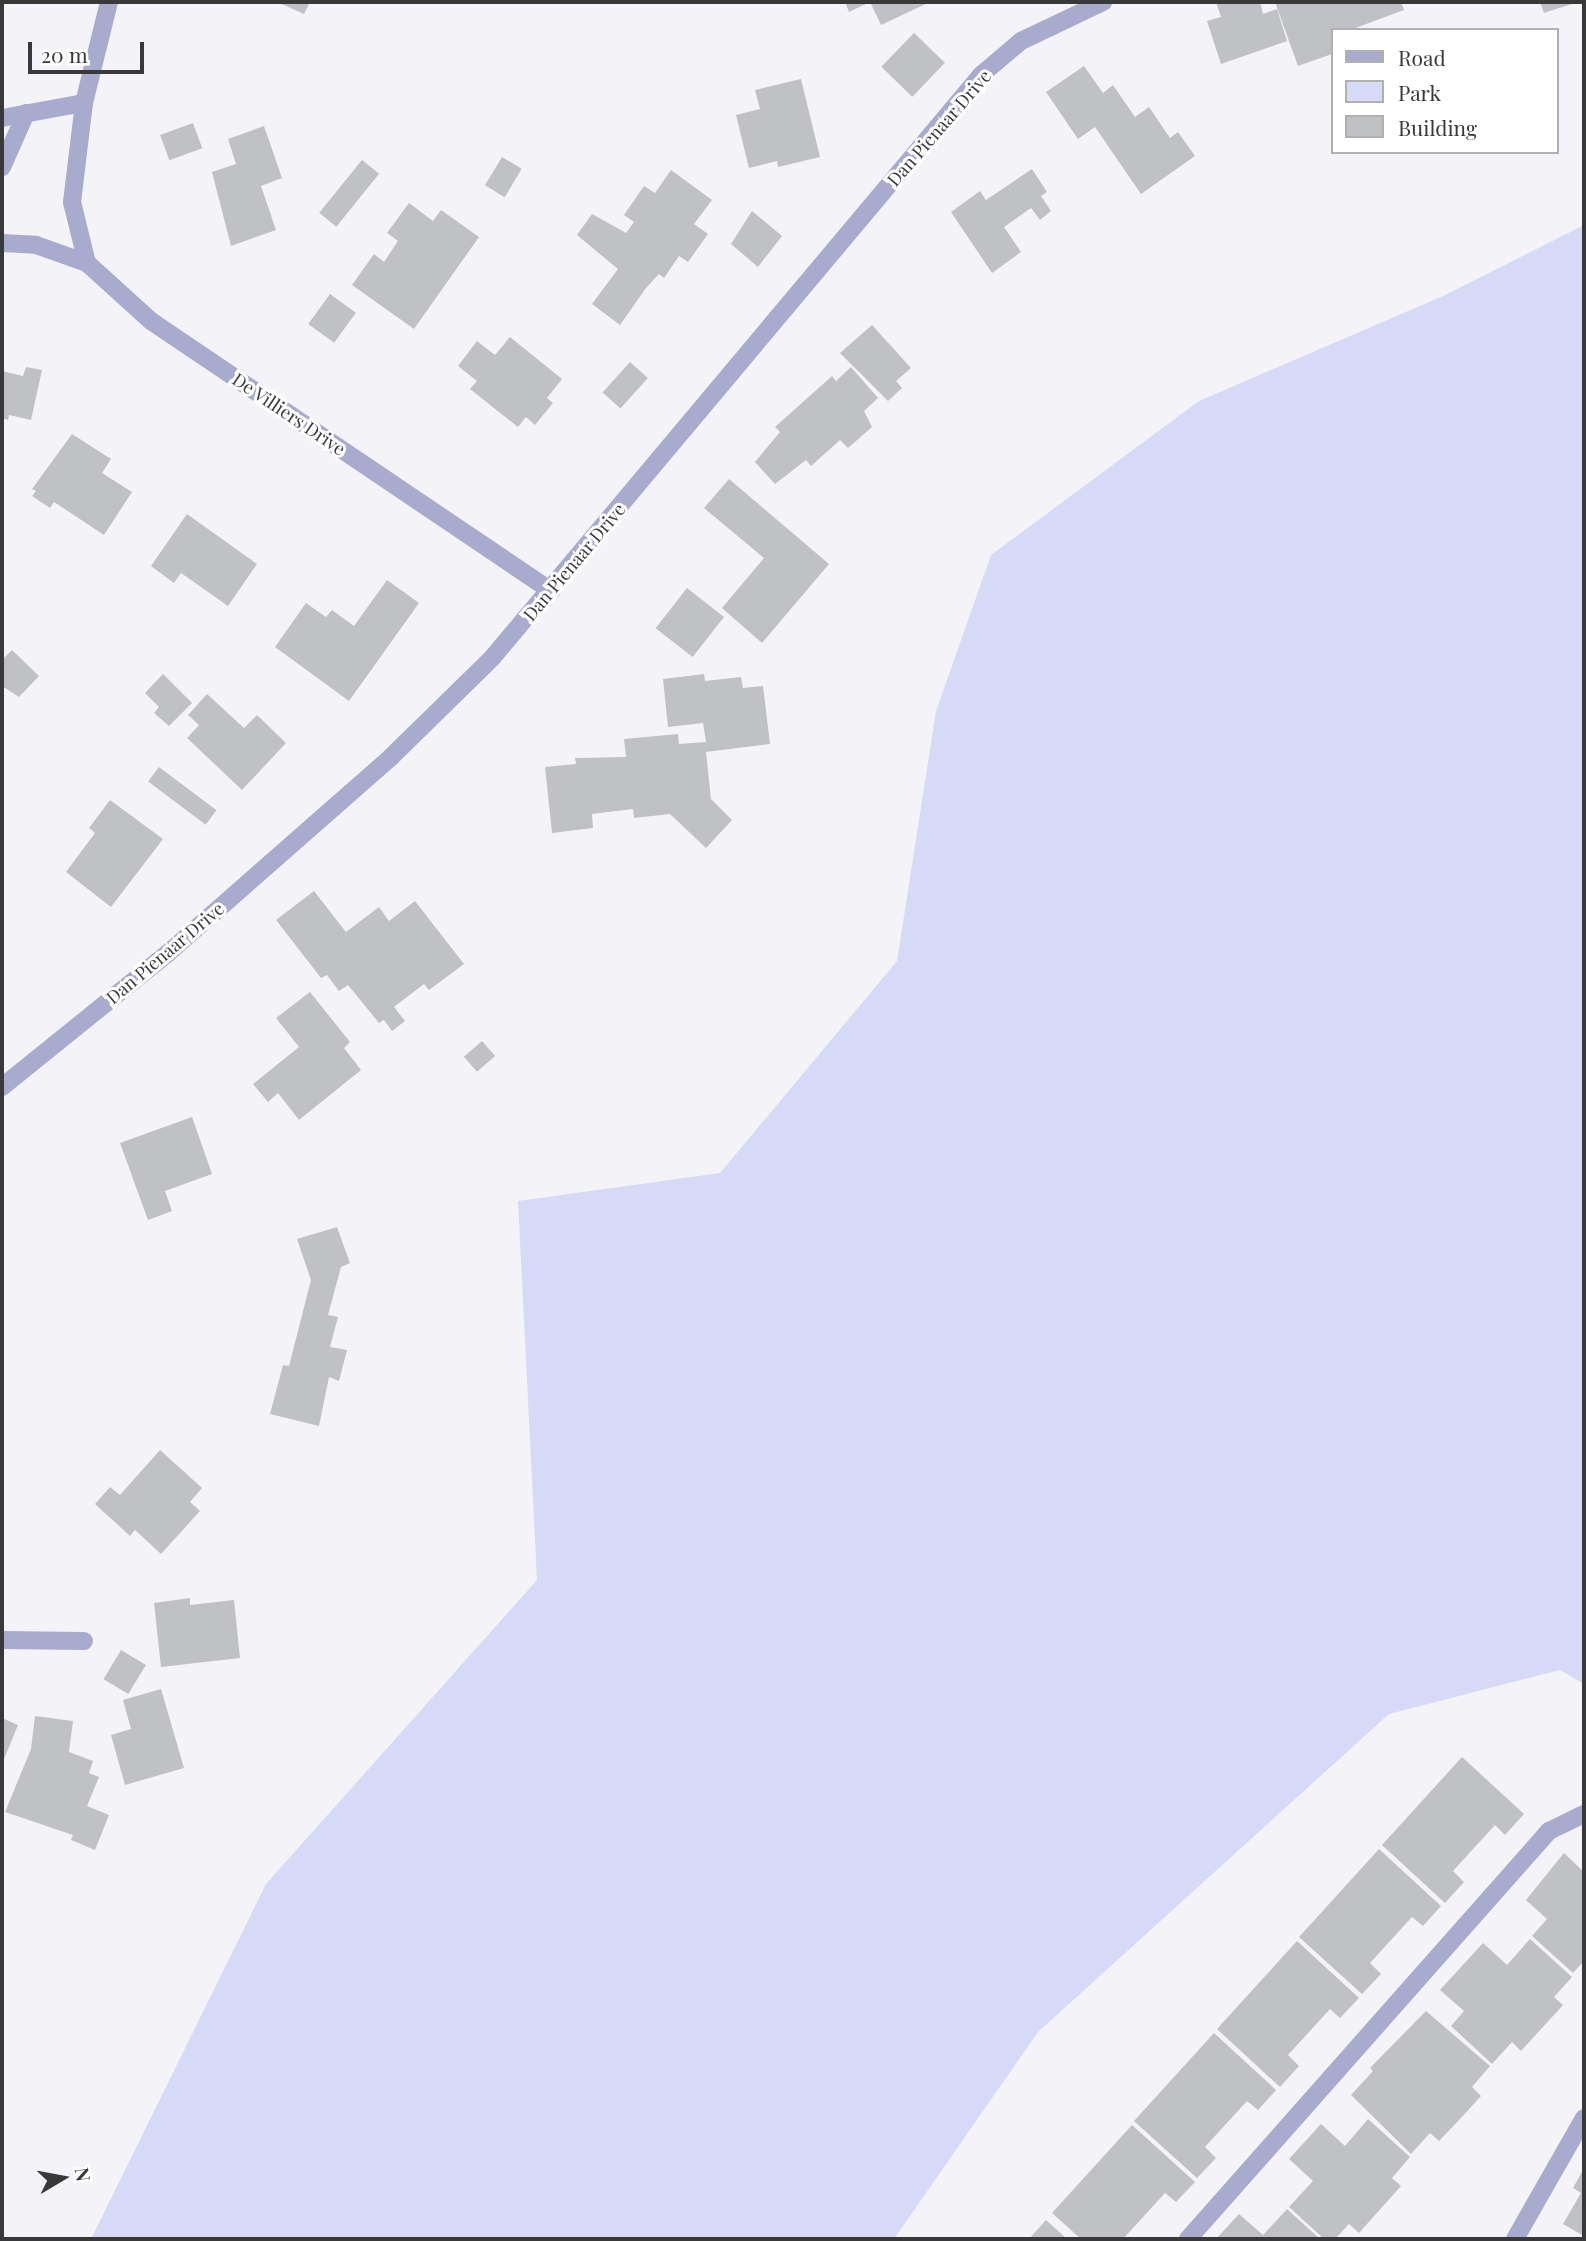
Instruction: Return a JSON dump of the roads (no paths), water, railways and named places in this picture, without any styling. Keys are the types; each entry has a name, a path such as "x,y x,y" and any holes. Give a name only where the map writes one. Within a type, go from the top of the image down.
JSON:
{"street":[{"path":"87,263 72,202 84,103 109,2"},
{"name":"Dan Pienaar Drive","path":"2,1087 167,954 391,757 492,658 551,591 981,75 1021,41 1103,2"},
{"path":"2,118 84,103"},
{"path":"2,167 26,113"},
{"path":"2,243 36,245 87,263"},
{"name":"De Villiers Drive","path":"87,263 151,321 551,591"},
{"path":"2,1640 84,1641"},
{"path":"1188,2239 1549,1831 1584,1814"},
{"path":"1515,2239 1584,2118"}]}
